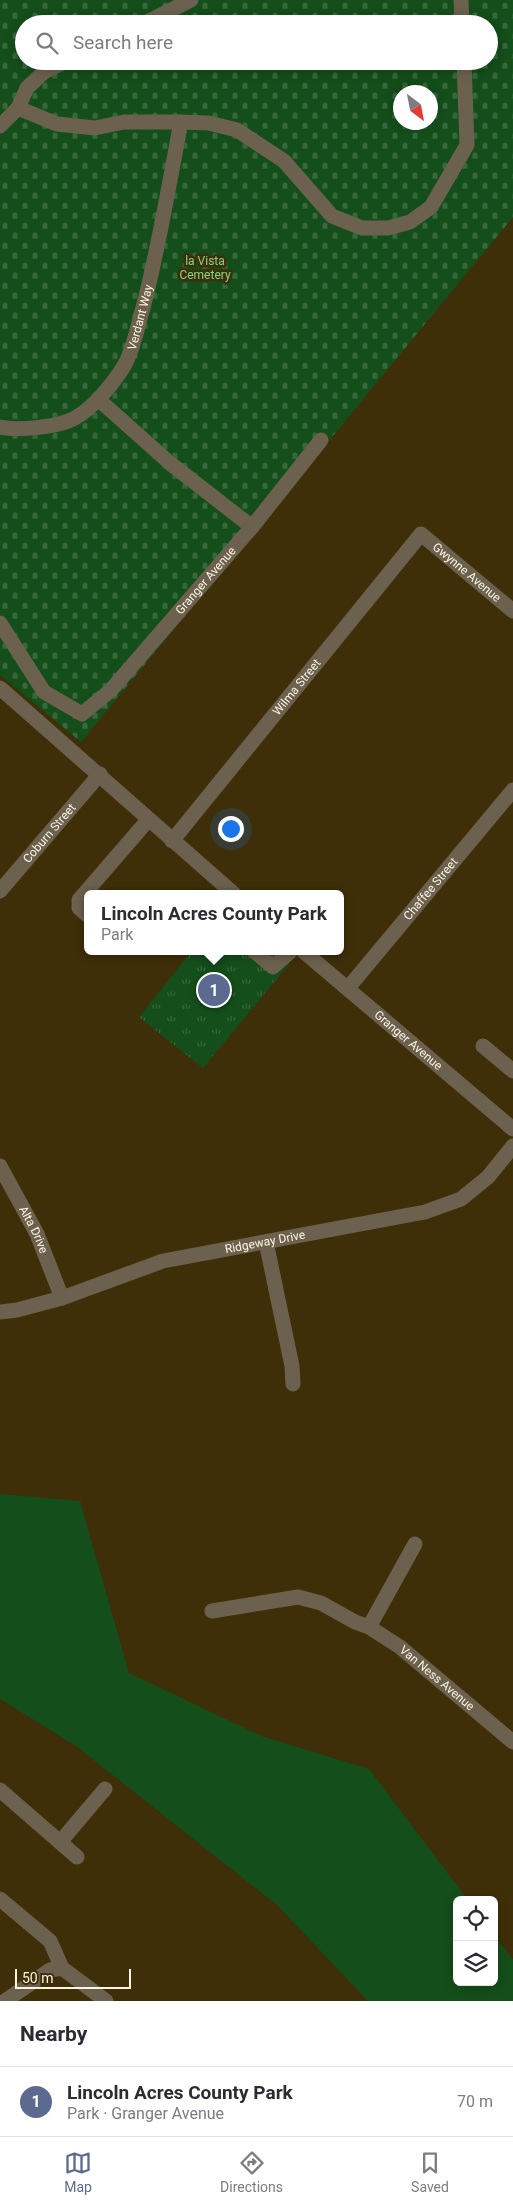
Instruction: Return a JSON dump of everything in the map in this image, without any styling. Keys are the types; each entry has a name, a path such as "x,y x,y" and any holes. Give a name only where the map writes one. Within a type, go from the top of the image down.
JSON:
{"street":[{"path":"161,15 191,0"},
{"path":"461,0 462,15"},
{"path":"0,126 18,108 27,88 48,70"},
{"path":"18,108 57,124 95,128 124,122 181,122 209,123 237,130 284,161 332,216 362,228 388,228 410,222 431,207 467,145 464,70"},
{"name":"Verdant Way","path":"0,427 9,429 53,424 74,418 98,399 124,366 133,345 150,280 181,122"},
{"path":"98,399 171,464 252,527"},
{"name":"Granger Avenue","path":"0,623 44,692 82,714 111,690 252,527 321,440"},
{"name":"Gwynne Avenue","path":"421,534 513,611"},
{"name":"Wilma Street","path":"172,840 421,534"},
{"path":"0,688 100,774 148,820 229,890"},
{"name":"Coburn Street","path":"0,891 100,774"},
{"name":"Chaffee Street","path":"348,988 513,790"},
{"path":"88,890 148,820"},
{"path":"84,894 79,900 79,908 84,912"},
{"path":"259,955 274,967 286,955"},
{"name":"Granger Avenue","path":"308,955 513,1129"},
{"path":"483,1046 513,1071"},
{"name":"Ridgeway Drive","path":"0,1312 17,1310 62,1298 163,1261 424,1212 461,1199 488,1176 513,1146"},
{"name":"Alta Drive","path":"0,1166 37,1234 62,1298"},
{"path":"266,1242 292,1366 292,1384"},
{"path":"362,1624 415,1544"},
{"name":"Van Ness Avenue","path":"212,1610 298,1597 321,1603 362,1624 415,1659 513,1742"},
{"path":"61,1841 105,1789"},
{"path":"0,1790 61,1841 77,1857"},
{"path":"0,1899 50,1941 62,1968 76,1976 106,2001"},
{"path":"5,2001 50,1970 62,1968"}],"green space":[{"name":"la Vista Cemetery","path":"0,0 513,0 513,217 81,742 0,675"},
{"path":"189,955 281,955 290,963 203,1068 139,1017"},
{"path":"0,1494 80,1501 129,1673 261,1736 369,1769 465,1896 453,1896 453,1986 498,1986 498,1940 513,1960 513,2001 368,2001 277,1905 76,1746 0,1699"}],"place":[{"name":"Lincoln Acres County Park","path":"214,990"}]}
